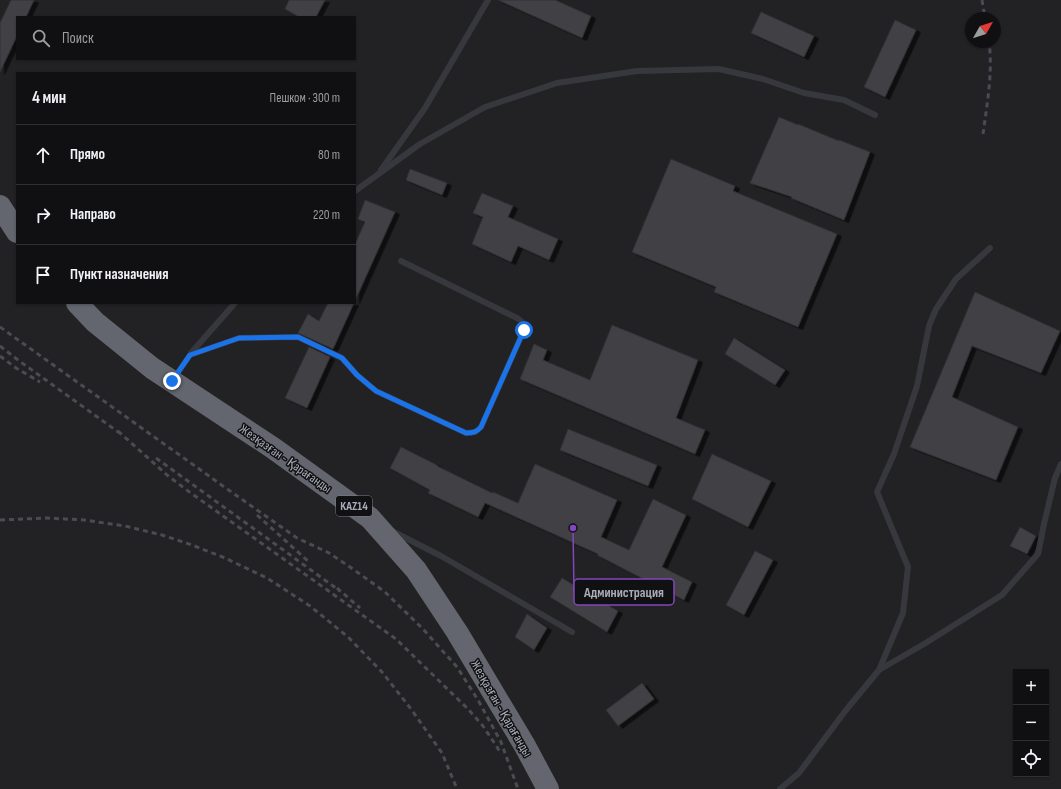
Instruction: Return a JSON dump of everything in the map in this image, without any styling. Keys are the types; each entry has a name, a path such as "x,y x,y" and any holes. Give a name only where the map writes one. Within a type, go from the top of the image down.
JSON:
{"highway":[{"path":"0,206 16,230"},
{"name":"Жезқазған - Қарағанды","path":"78,304 95,322 152,368 273,448 373,521 416,570 457,632 525,746 548,789"}],"lane":[{"path":"378,174 425,108 488,0"},
{"path":"356,190 420,144 485,107 557,83 637,71 719,69 763,79 804,93 844,100 875,115"},
{"path":"780,789 799,773 846,710 879,670 903,613 908,567 877,492 894,454 917,386 929,326 936,309 956,279 990,248"},
{"path":"190,355 239,338 298,337 342,358 357,375 376,391 466,433 475,432 481,427 524,330 523,323 517,318 401,260"},
{"path":"172,381 190,355 234,304"},
{"path":"879,670 924,644 1002,595 1038,554 1055,478 1061,464"},
{"path":"373,521 442,556 572,632"}],"shaded area":[{"path":"0,0 1061,0 1061,789 0,789"}],"building":[{"path":"11,0 34,0 26,16 16,16 16,38 0,72 0,23"},
{"path":"289,0 325,0 317,16 297,16 285,9"},
{"path":"498,0 555,0 591,16 582,38"},
{"path":"761,12 814,36 804,57 751,33"},
{"path":"895,20 916,30 885,97 864,87"},
{"path":"779,117 870,152 844,220 791,198 792,197 750,183"},
{"path":"671,159 735,186 733,191 837,234 798,327 714,292 716,287 632,252"},
{"path":"410,169 447,183 442,195 406,180"},
{"path":"482,193 513,206 508,217 558,239 549,260 518,246 511,262 472,244 483,217 473,213"},
{"path":"365,200 395,212 356,299 356,242 365,222 358,219"},
{"path":"975,292 1060,331 1041,373 972,346 952,397 1018,427 996,480 910,447"},
{"path":"328,304 354,304 333,349 298,333 308,314 319,321"},
{"path":"612,325 698,360 676,418 705,430 695,454 520,379 534,344 547,350 543,360 590,380"},
{"path":"734,338 785,370 775,385 725,354"},
{"path":"309,347 330,357 307,408 285,398"},
{"path":"568,429 657,465 648,486 560,450"},
{"path":"401,447 492,493 493,492 518,503 535,464 617,500 601,537 629,550 653,499 686,515 662,567 692,582 684,600 597,555 598,554 485,503 478,517 428,493 430,490 390,468"},
{"path":"712,454 771,481 748,527 692,499"},
{"path":"1020,527 1036,536 1027,554 1010,546"},
{"path":"755,551 773,560 744,615 726,605"},
{"path":"562,578 618,611 607,632 550,597"},
{"path":"527,614 547,628 534,650 515,637"},
{"path":"642,683 654,699 618,726 606,710"}],"railway":[{"path":"982,0 984,12"},
{"path":"983,134 990,77 990,48"},
{"path":"0,327 297,538 329,553 385,592 423,629 457,667 478,700 501,742 518,789"},
{"path":"0,346 121,434"},
{"path":"0,356 16,368 40,382"},
{"path":"118,431 167,475 188,491 396,639 467,708 483,726 501,754"},
{"path":"156,458 340,591"},
{"path":"257,515 309,562"},
{"path":"0,520 47,518 84,520 125,526 162,535 192,545 225,558 267,578 310,606 348,637 382,672 411,709 442,753 457,789"},
{"path":"337,588 360,608"}],"place":[{"name":"Администрация","path":"573,528"}],"route":[{"path":"172,381 190,355 239,338 298,337 342,358 357,375 376,391 466,433 471,433 475,432 481,427 524,330"}]}
